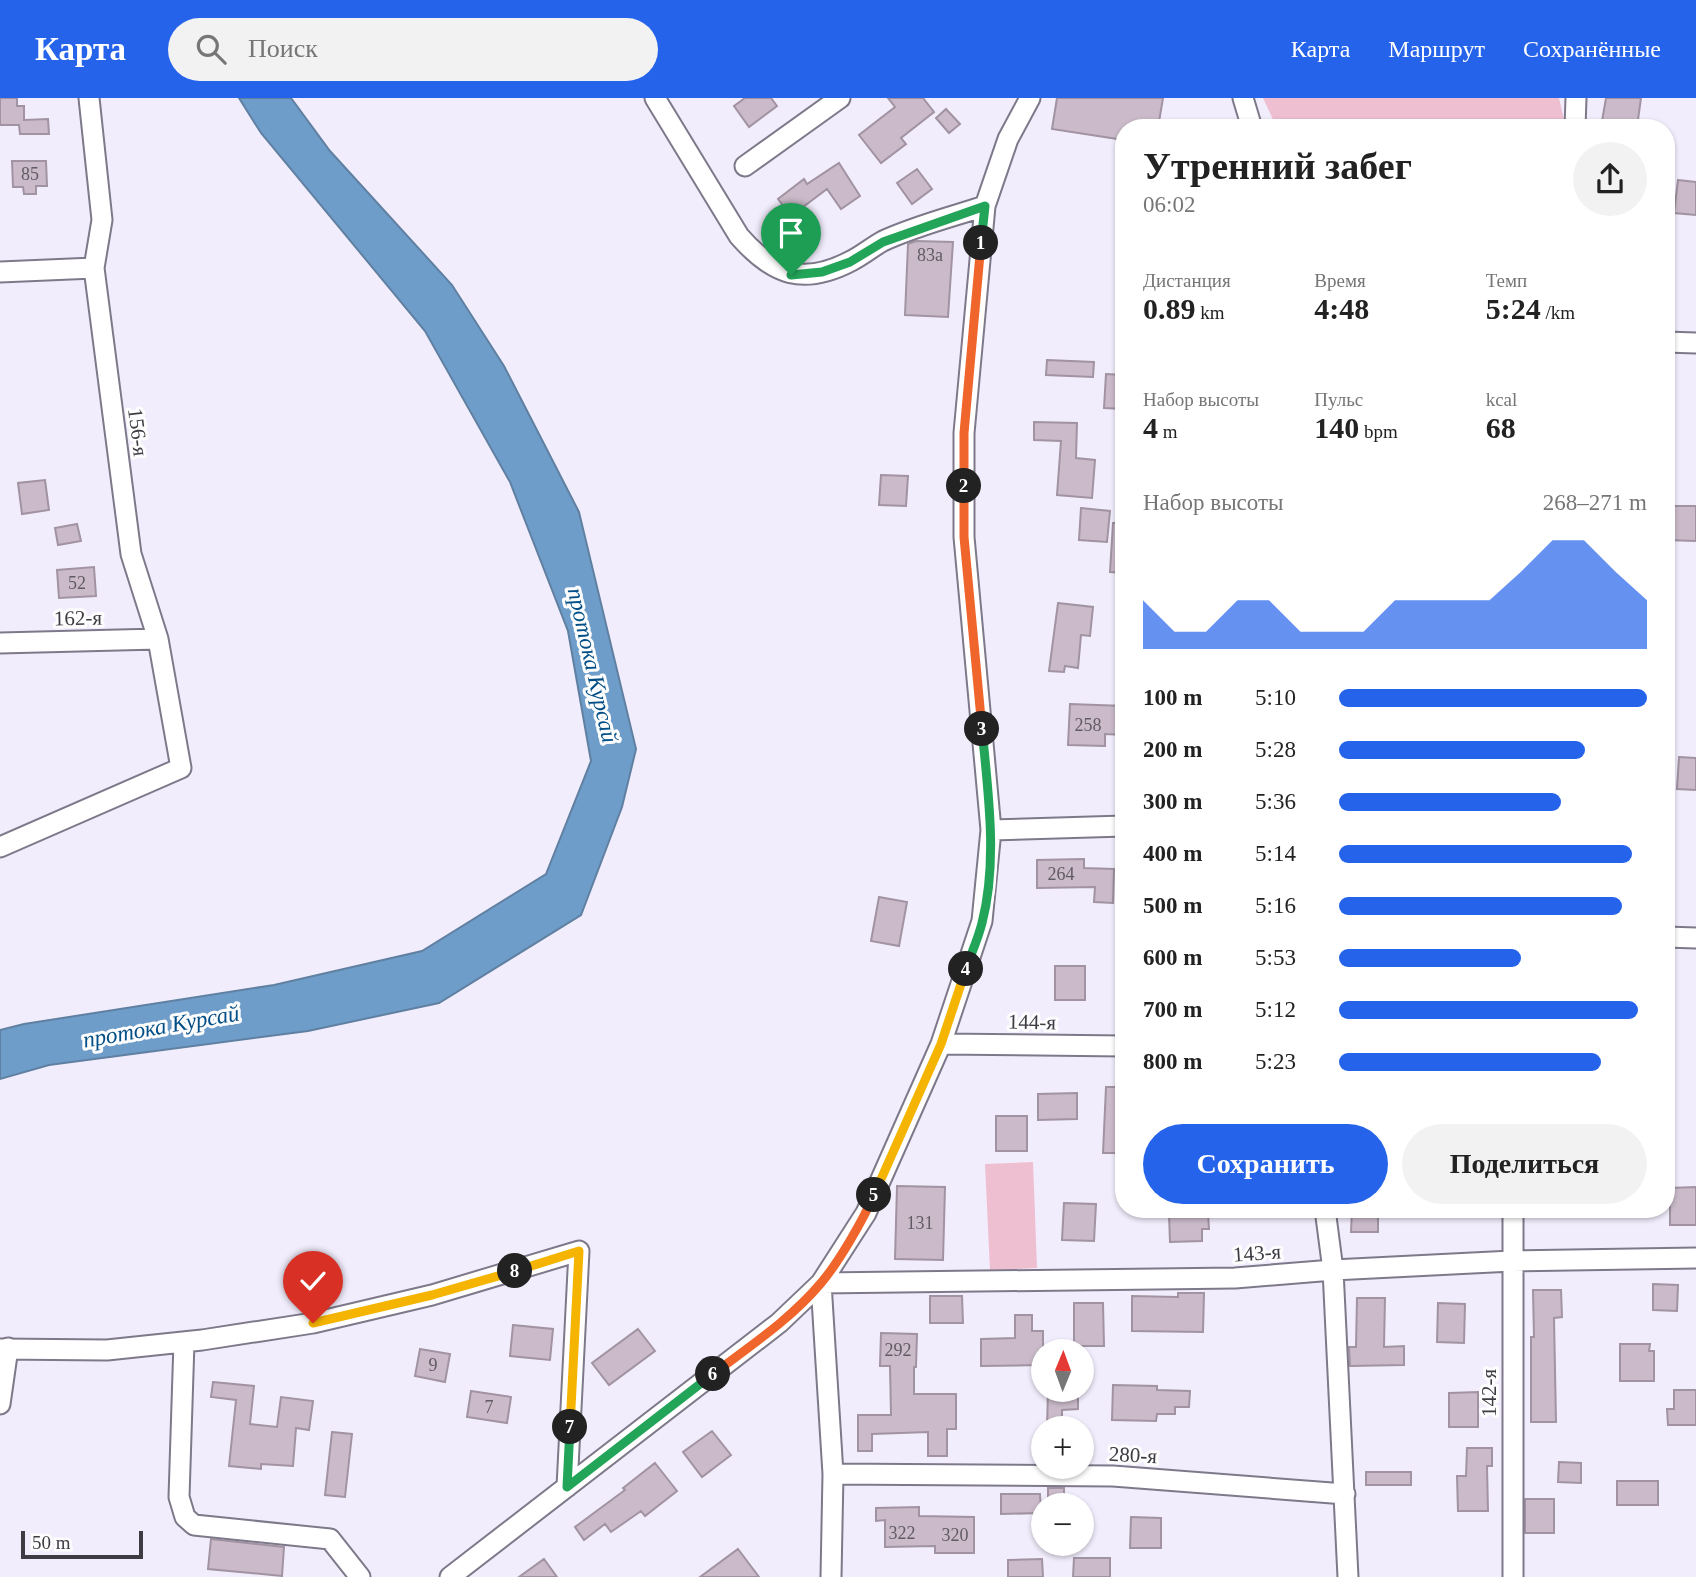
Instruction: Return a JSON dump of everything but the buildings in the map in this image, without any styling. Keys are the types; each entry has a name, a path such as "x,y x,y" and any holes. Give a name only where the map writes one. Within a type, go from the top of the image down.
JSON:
{"street":[{"name":"156-я","path":"0,847 181,768 158,639 131,554 94,268 102,220 89,98"},
{"path":"655,98 739,236 756,256 791,275 822,272 850,262 883,242 985,206"},
{"path":"745,166 840,98"},
{"path":"450,1577 779,1323 821,1283 866,1213 941,1044 982,921 990,864 991,830 964,537 964,433 985,206 1008,139 1030,98"},
{"path":"1243,98 1249,119"},
{"path":"1575,119 1576,98"},
{"path":"0,272 94,268"},
{"path":"1675,342 1696,343"},
{"name":"162-я","path":"0,643 158,639"},
{"path":"991,830 1115,826"},
{"path":"1675,937 1696,938"},
{"name":"144-я","path":"941,1044 1115,1046"},
{"path":"1326,1218 1333,1270 1348,1577"},
{"name":"142-я","path":"1513,1218 1513,1577"},
{"path":"0,1404 4,1349 107,1350 313,1323 432,1295 579,1251 567,1487"},
{"name":"143-я","path":"821,1283 1235,1278 1512,1261 1696,1258"},
{"path":"821,1283 833,1474 831,1577"},
{"path":"184,1342 180,1497 185,1517 194,1525 330,1539 360,1577"},
{"name":"280-я","path":"833,1474 1113,1476 1345,1494"}],"shaded area":[{"path":"1263,98 1559,98 1564,119 1273,119"},
{"path":"1033,1162 1037,1268 990,1270 985,1164"}],"water":[{"name":"протока Курсай","path":"239,98 291,98 330,151 452,285 504,366 579,512 636,749 622,807 581,915 439,1003 308,1031 49,1065 0,1079 0,1030 274,985 422,951 546,874 591,761 568,631 510,482 425,331 261,133"}],"route":[{"path":"313,1323 432,1295 579,1251 567,1487 779,1323 821,1283 866,1213 941,1044 982,921 990,864 991,830 964,537 964,433 985,206 901,234 850,262 822,272 791,275"}]}
